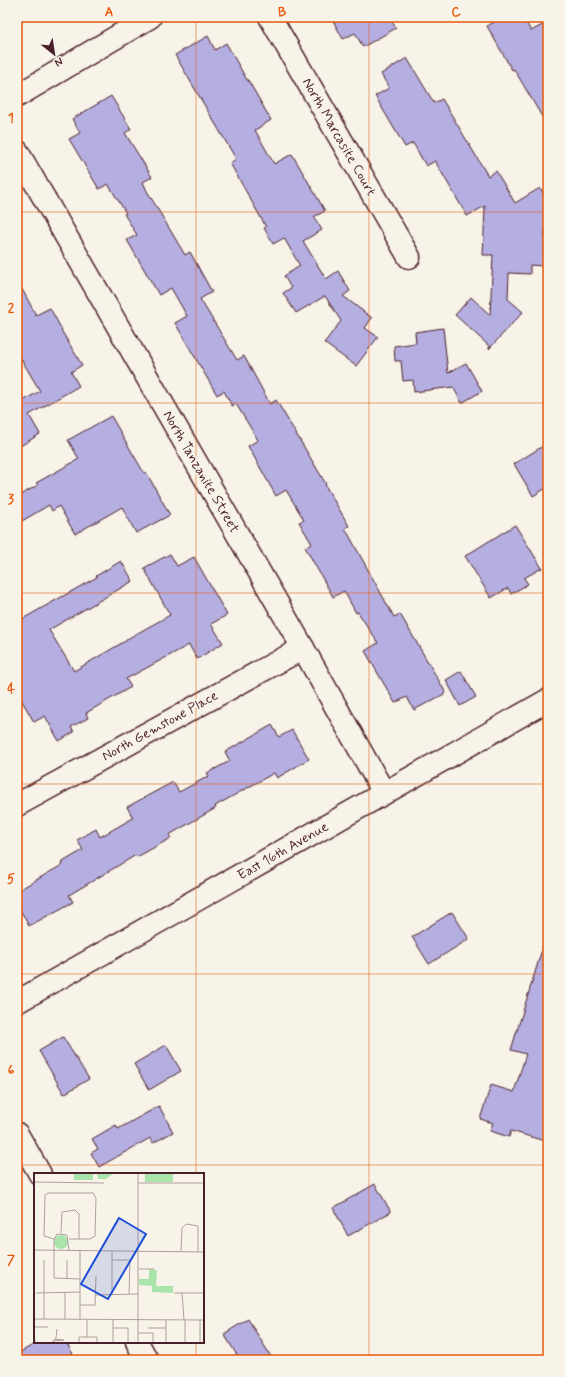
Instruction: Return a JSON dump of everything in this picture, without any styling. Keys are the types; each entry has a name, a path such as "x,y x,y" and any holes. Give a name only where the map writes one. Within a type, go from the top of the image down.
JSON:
{"street":[{"path":"17,96 150,17"},
{"name":"North Marcasite Court","path":"270,17 409,258"},
{"name":"North Tanzanite Street","path":"17,151 303,648 384,793"},
{"name":"North Gemstone Place","path":"17,805 303,648"},
{"name":"East 16th Avenue","path":"17,1002 548,700"},
{"path":"17,1134 39,1173"},
{"path":"138,1343 147,1360"}],"building":[{"path":"331,17 389,17 396,28 363,47 355,33 343,39"},
{"path":"503,17 523,17 531,31 548,22 548,127 514,69 512,70 487,26"},
{"path":"208,36 215,50 226,43 271,120 255,130 274,164 292,154 325,211 314,217 322,230 303,241 326,279 338,271 350,291 343,296 372,318 365,328 378,337 356,366 324,343 341,321 325,296 296,313 283,293 291,288 284,276 300,266 284,238 273,244 264,228 266,227 230,163 236,159 175,55"},
{"path":"407,58 434,103 442,99 488,176 496,171 515,203 540,188 548,202 543,266 530,265 530,274 509,273 508,299 523,312 489,349 489,346 455,315 471,297 490,315 493,255 483,255 485,206 467,216 435,161 426,166 413,143 405,147 375,96 389,88 381,74"},
{"path":"111,96 131,129 125,133 152,177 143,182 147,191 185,255 190,252 212,292 200,299 237,360 244,356 270,404 276,400 349,526 345,528 394,617 400,614 446,693 414,710 407,697 395,703 365,651 378,643 358,612 356,613 344,591 333,597 305,547 312,544 299,522 304,520 286,490 276,496 248,446 258,440 236,404 232,406 224,391 217,395 175,323 187,316 171,288 159,295 127,240 137,235 124,214 126,213 108,184 99,189 69,139 80,133 72,119"},
{"path":"17,280 36,315 50,308 82,365 71,372 79,386 29,415 40,434 17,448 17,395 21,402 40,391 17,352"},
{"path":"443,328 448,373 466,363 482,391 462,403 453,387 414,392 413,380 403,381 401,361 395,361 394,346 416,343 415,332"},
{"path":"111,416 144,473 146,472 170,515 136,533 122,507 75,534 59,506 52,511 49,505 17,524 17,497 38,485 36,483 79,459 68,440"},
{"path":"548,443 548,487 533,496 514,464"},
{"path":"515,525 542,568 524,578 528,584 511,594 508,588 491,598 465,556"},
{"path":"170,554 177,566 194,557 227,615 211,624 223,643 197,659 189,645 126,679 131,687 86,713 88,718 71,727 74,732 59,741 45,716 34,722 17,692 17,622 97,577 96,576 121,561 133,581 49,630 74,671 170,615 144,568"},
{"path":"461,671 476,697 460,706 446,680"},
{"path":"272,725 279,737 292,730 309,759 277,778 274,773 215,806 216,808 169,835 171,838 137,857 136,855 69,895 73,902 29,926 17,904 17,891 62,865 61,863 83,850 77,840 96,829 100,837 133,818 127,807 173,782 179,792 209,776 207,773 230,761 225,752"},
{"path":"452,912 469,939 429,964 412,937"},
{"path":"544,943 548,944 548,1142 511,1131 509,1137 490,1131 493,1123 480,1119 491,1085 514,1092 526,1054 511,1050"},
{"path":"63,1037 89,1079 64,1094 39,1051"},
{"path":"166,1045 181,1071 149,1090 134,1064"},
{"path":"159,1106 173,1132 153,1143 150,1138 99,1167 91,1153 98,1149 92,1139 116,1125 118,1129"},
{"path":"375,1184 391,1212 348,1236 333,1208"},
{"path":"248,1319 273,1360 240,1360 224,1334"},
{"path":"36,1343 67,1343 73,1354 62,1360 17,1360 17,1354"}]}
